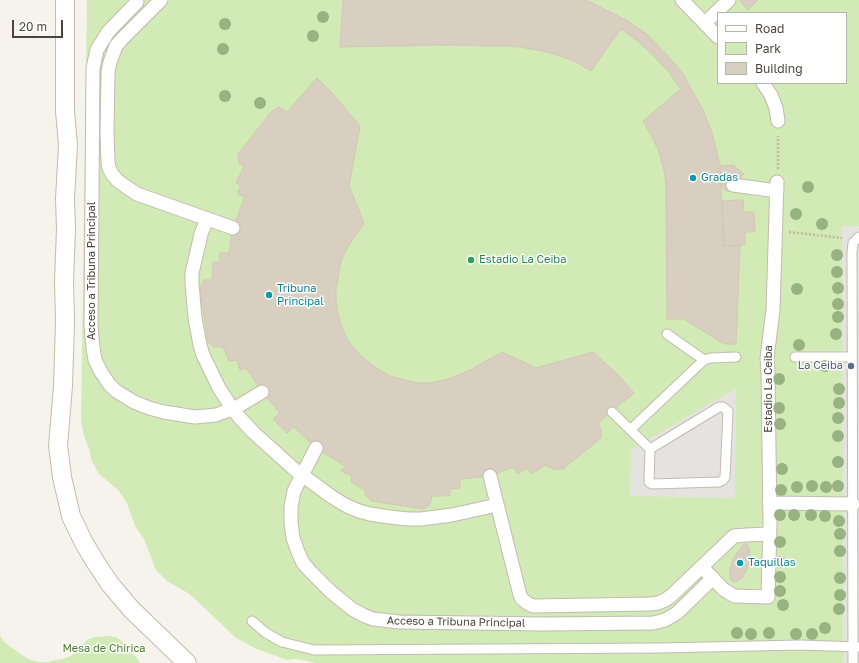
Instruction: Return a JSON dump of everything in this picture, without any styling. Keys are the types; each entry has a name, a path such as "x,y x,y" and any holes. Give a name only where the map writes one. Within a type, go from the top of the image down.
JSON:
{"street":[{"path":"66,0 66,111 68,145 65,199 66,229 63,386 58,446 62,477 72,516 84,543 110,584 130,609 187,663"},
{"path":"161,0 116,46 110,62 108,72 107,133 109,168 117,180 137,194 233,228"},
{"path":"705,23 729,0"},
{"path":"136,1 149,12"},
{"name":"Acceso a Tribuna Principal","path":"136,1 108,32 97,50 94,68 91,325 92,348 95,360 109,384 116,391 134,402 164,412 195,417 216,415 232,409 262,392"},
{"path":"687,2 717,36"},
{"path":"764,84 771,95 776,108 778,122"},
{"path":"734,186 777,186"},
{"name":"Estadio La Ceiba","path":"713,578 723,589 734,596 768,597 769,503 767,358 781,231 777,186"},
{"path":"208,220 201,234 192,273 195,318 200,345 203,355 219,388 232,409 253,432 302,475 332,497 347,506 370,514 408,519 421,519 452,515 497,505"},
{"name":"Acceso a Tribuna Principal","path":"316,448 294,491 291,507 293,538 303,563 311,572 342,601 363,615 373,619 398,622 558,624 653,623 665,620 677,613 713,578"},
{"name":"Acceso a Tribuna Principal","path":"490,476 520,595 522,599 533,606 658,603 671,596 734,536 769,534"},
{"path":"769,503 853,504"},
{"path":"702,567 713,578"}],"lane":[{"path":"853,663 856,647 853,504 852,252 853,243 857,238"},
{"path":"667,334 704,360"},
{"path":"795,356 852,357"},
{"path":"630,430 704,360 711,358 736,357"},
{"path":"612,412 650,449 649,482 652,484 719,482 723,480 725,477 728,412 719,407 650,449"},
{"path":"252,621 266,633 282,642 314,650 660,648 801,645 856,647"}],"path":[{"path":"777,186 778,122"},
{"path":"781,231 820,236 857,238"}],"green space":[{"name":"Estadio La Ceiba","path":"87,0 859,0 859,663 317,663 297,659 287,660 257,649 236,638 188,593 167,581 156,570 144,539 135,526 127,503 118,490 99,474 91,459 90,451 84,436 81,421"},
{"name":"Mesa de Chirica","path":"0,635 4,642 25,657 39,662 63,659 71,656 87,640 94,637 110,636 118,638 140,663 0,663"}],"shaded area":[{"name":"La Ceiba","path":"842,226 859,226 859,663 843,663"},
{"path":"736,388 735,498 630,496 631,450"}],"building":[{"name":"Gradas","path":"343,0 586,0 626,20 648,35 683,74 704,112 713,136 720,166 724,246 740,245 736,344 724,344 684,319 667,319 666,186 664,170 659,152 643,121 681,89 668,71 649,51 621,29 591,71 574,61 557,55 515,46 439,45 340,47"},
{"path":"758,0 748,10 740,1"},
{"name":"Tribuna Principal","path":"317,78 336,97 360,126 349,186 364,223 347,248 341,261 336,289 338,314 348,341 360,355 375,367 390,376 417,383 431,383 459,375 502,352 536,368 593,352 618,375 634,393 598,423 601,429 601,438 563,469 553,469 545,465 532,474 527,468 518,474 513,467 490,476 460,479 460,488 450,489 450,496 432,496 430,505 424,509 371,501 366,496 365,490 351,482 352,476 341,471 345,466 316,448 294,427 287,433 273,419 280,413 262,392 246,368 240,370 237,360 229,361 223,347 215,347 208,342 200,288 204,280 212,280 213,262 220,262 220,253 229,253 233,228 245,197 237,194 241,185 236,183 244,166 239,163 238,154 272,111 279,107 287,112"},
{"path":"733,165 744,174 728,192 721,187 720,166"},
{"path":"743,200 744,212 754,212 755,232 745,232 745,245 724,246 722,201"},
{"name":"Taquillas","path":"744,544 747,544 749,548 750,557 748,567 742,578 733,582 730,579 731,565 736,554"}],"place":[{"name":"Gradas","path":"693,178"},
{"name":"Estadio La Ceiba","path":"471,260"},
{"name":"Tribuna Principal","path":"269,295"},
{"name":"La Ceiba","path":"851,366"},
{"name":"Taquillas","path":"740,563"}]}
